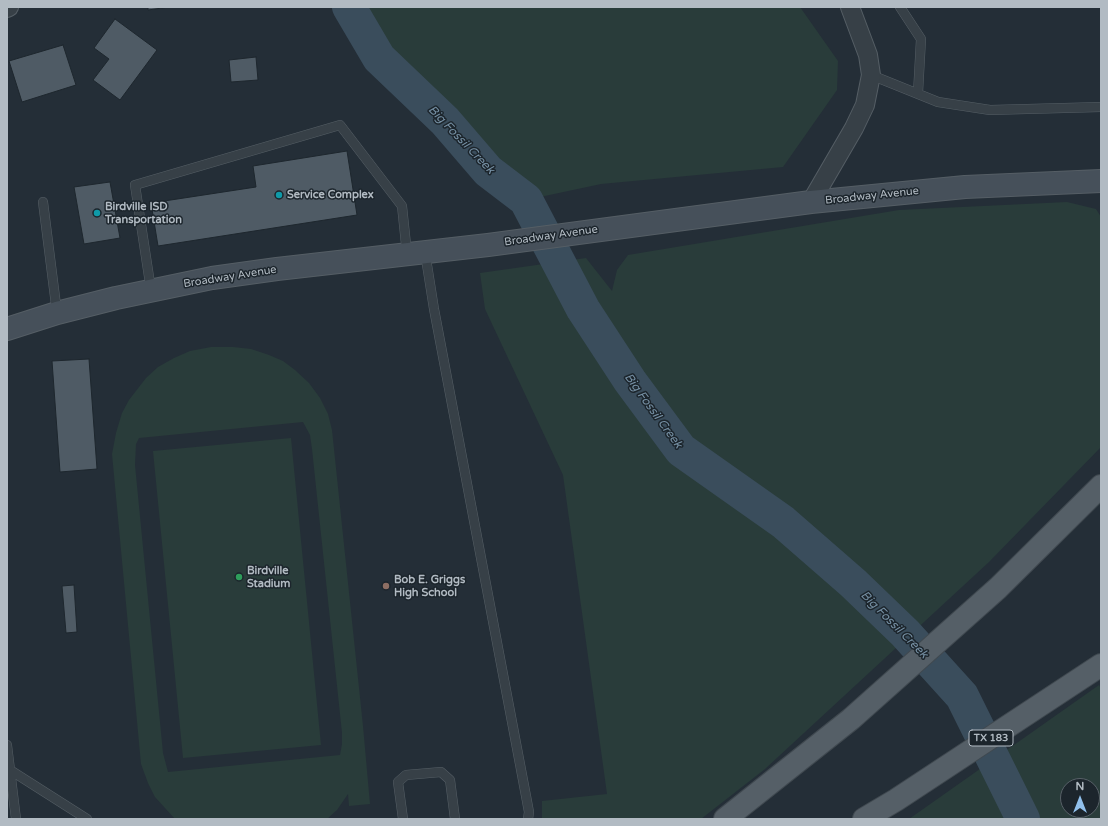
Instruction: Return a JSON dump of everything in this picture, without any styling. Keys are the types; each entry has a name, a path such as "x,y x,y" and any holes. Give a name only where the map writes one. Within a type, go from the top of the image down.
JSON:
{"main road":[{"name":"Broadway Avenue","path":"7,329 57,313 151,290 264,271 488,245 811,202 965,187 1101,181"},
{"path":"735,816 851,719 998,588 1101,487"},
{"name":"TX 183","path":"864,819 896,800 1094,671"}],"street":[{"path":"811,202 866,106 871,74 868,55 850,7"}],"lane":[{"path":"900,7 922,39 918,93"},
{"path":"871,74 938,102 990,110 1101,107"},
{"path":"151,290 135,185 340,125 402,206 434,309 529,812 528,819"},
{"path":"43,202 57,313"},
{"path":"7,745 16,819"},
{"path":"10,770 87,819"},
{"path":"402,819 398,782 406,775 441,772 450,780 455,819"}],"green space":[{"path":"349,7 800,7 838,61 837,90 783,167 601,184 526,200 379,58"},
{"path":"1067,202 1096,209 1101,217 1101,447 989,562 765,769 701,819 542,819 542,801 607,794 563,475 485,309 480,273 586,258 612,291 617,270 628,255 899,210"},
{"path":"211,347 233,347 251,349 283,361 309,383 320,398 328,414 332,430 370,804 349,806 348,794 337,810 327,819 175,819 155,797 141,764 112,454 122,413 129,400 146,378 158,367 190,351","holes":["303,422 310,435 342,733 340,755 168,772 163,753 135,465 136,444 139,438"]},
{"path":"291,438 321,745 183,758 153,451"},
{"path":"1099,685 1101,689 1101,819 909,819"}],"building":[{"path":"148,7 169,7 148,10"},
{"path":"115,19 157,50 120,100 93,80 109,59 94,48"},
{"path":"63,45 76,85 22,102 9,61"},
{"path":"256,57 258,80 231,82 229,60"},
{"name":"Service Complex","path":"347,151 357,215 158,246 151,203 256,187 253,166"},
{"name":"Birdville ISD Transportation","path":"110,182 120,238 84,244 74,187"},
{"path":"89,359 97,469 60,472 52,361"},
{"path":"74,585 77,632 66,633 62,586"}],"waterway":[{"name":"Big Fossil Creek","path":"349,7 379,58 445,121 488,171 526,200 583,309 630,381 681,450 783,522 853,583 905,633 962,696 1023,819"}],"place":[{"name":"Service Complex","path":"279,195"},
{"name":"Birdville ISD Transportation","path":"97,213"},
{"name":"Birdville Stadium","path":"239,577"},
{"name":"Bob E. Griggs High School","path":"386,586"}]}
